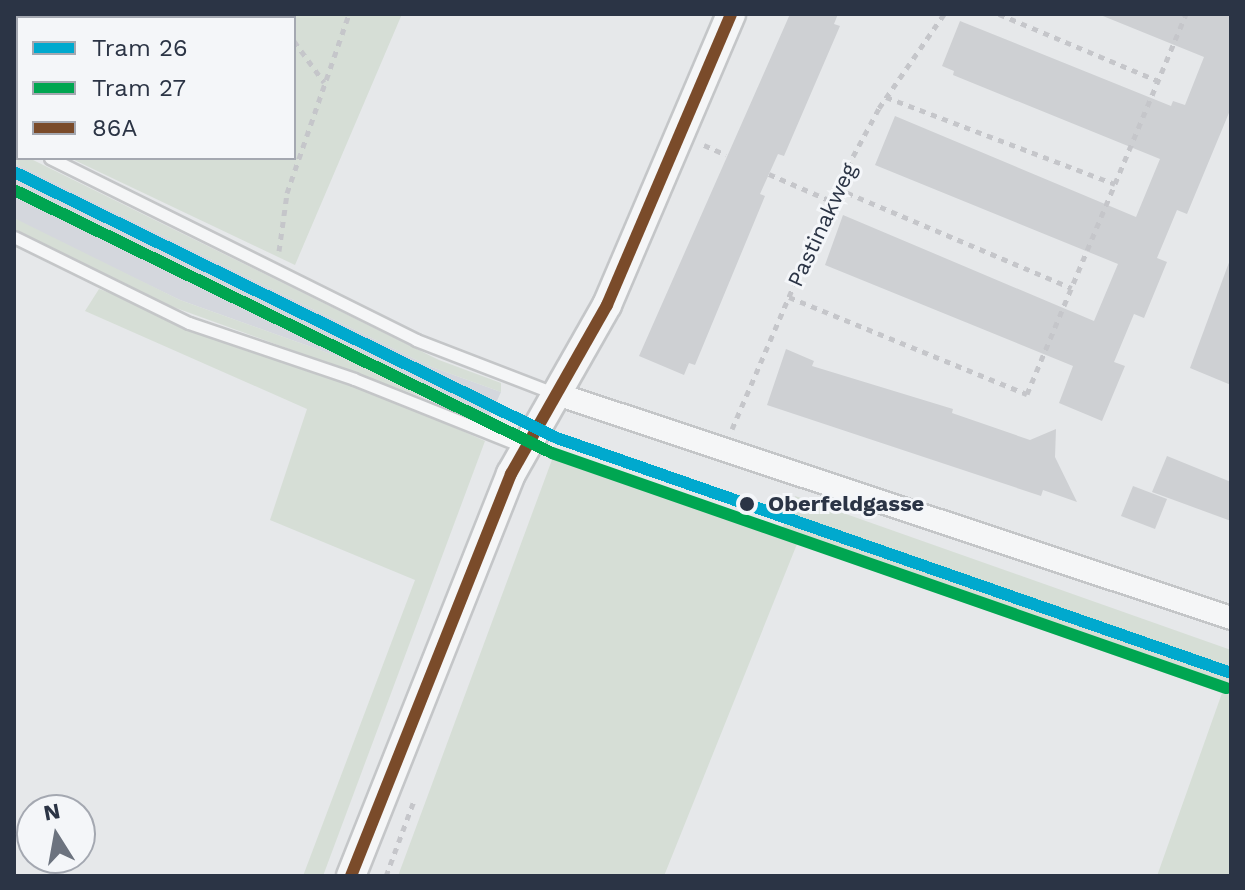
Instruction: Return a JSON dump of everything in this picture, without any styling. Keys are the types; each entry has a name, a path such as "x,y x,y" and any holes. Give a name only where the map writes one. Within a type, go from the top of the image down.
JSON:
{"street":[{"path":"351,876 524,447 607,305 731,14"},
{"path":"557,394 1231,618"}],"lane":[{"path":"54,160 416,340 557,394"},
{"path":"14,237 189,323 354,379 524,447"}],"path":[{"path":"276,272 287,193 349,14"},
{"name":"Pastinakweg","path":"723,448 836,188 886,97 944,14"},
{"path":"999,14 1158,81"},
{"path":"789,297 1027,394 1186,14"},
{"path":"296,44 324,83"},
{"path":"886,97 1115,184"},
{"path":"703,145 726,155"},
{"path":"769,174 831,201"},
{"path":"836,188 1072,288"}],"shaded area":[{"path":"402,14 295,265 74,160 296,160 296,16 114,16"},
{"path":"14,151 16,160 33,160 439,360 501,383 501,392 429,366 14,163"},
{"path":"14,163 429,366 501,392 489,418 426,388 180,300 32,229 14,218"},
{"path":"14,218 180,300 426,388 489,418 484,425 430,400 165,304 14,229"},
{"path":"99,289 392,400 485,441 323,876 303,876 415,580 270,520 307,409 85,311"},
{"path":"553,457 781,531 795,496 1231,650 1231,876 1157,876 1222,693 797,544 664,876 398,876"}],"building":[{"path":"790,14 838,14 834,24 840,26 784,156 778,154 760,194 765,196 695,365 689,363 684,375 639,356"},
{"path":"1098,14 1231,14 1231,108 1187,214 1177,210 1157,258 1167,262 1144,318 1134,314 1114,362 1125,366 1102,421 1059,403 1073,366 825,265 843,215 1094,321 1118,264 875,165 895,116 1136,217 1160,159 953,75 954,71 942,66 960,21 1171,106 1173,101 1185,105 1204,57"},
{"path":"1231,257 1231,385 1190,368"},
{"path":"786,349 814,361 812,366 953,409 952,413 1030,440 1056,429 1055,457 1077,502 1043,490 1041,496 767,405"},
{"path":"1167,456 1231,482 1231,521 1152,492"},
{"path":"1133,486 1167,499 1155,529 1121,516"}],"tram line":[{"name":"26","path":"14,172 557,438 1231,673"},
{"name":"27","path":"14,190 552,453 1226,688"}],"transit line":[{"name":"86A","path":"351,876 511,474 607,305 731,14"}],"place":[{"name":"Oberfeldgasse","path":"747,504"}]}
